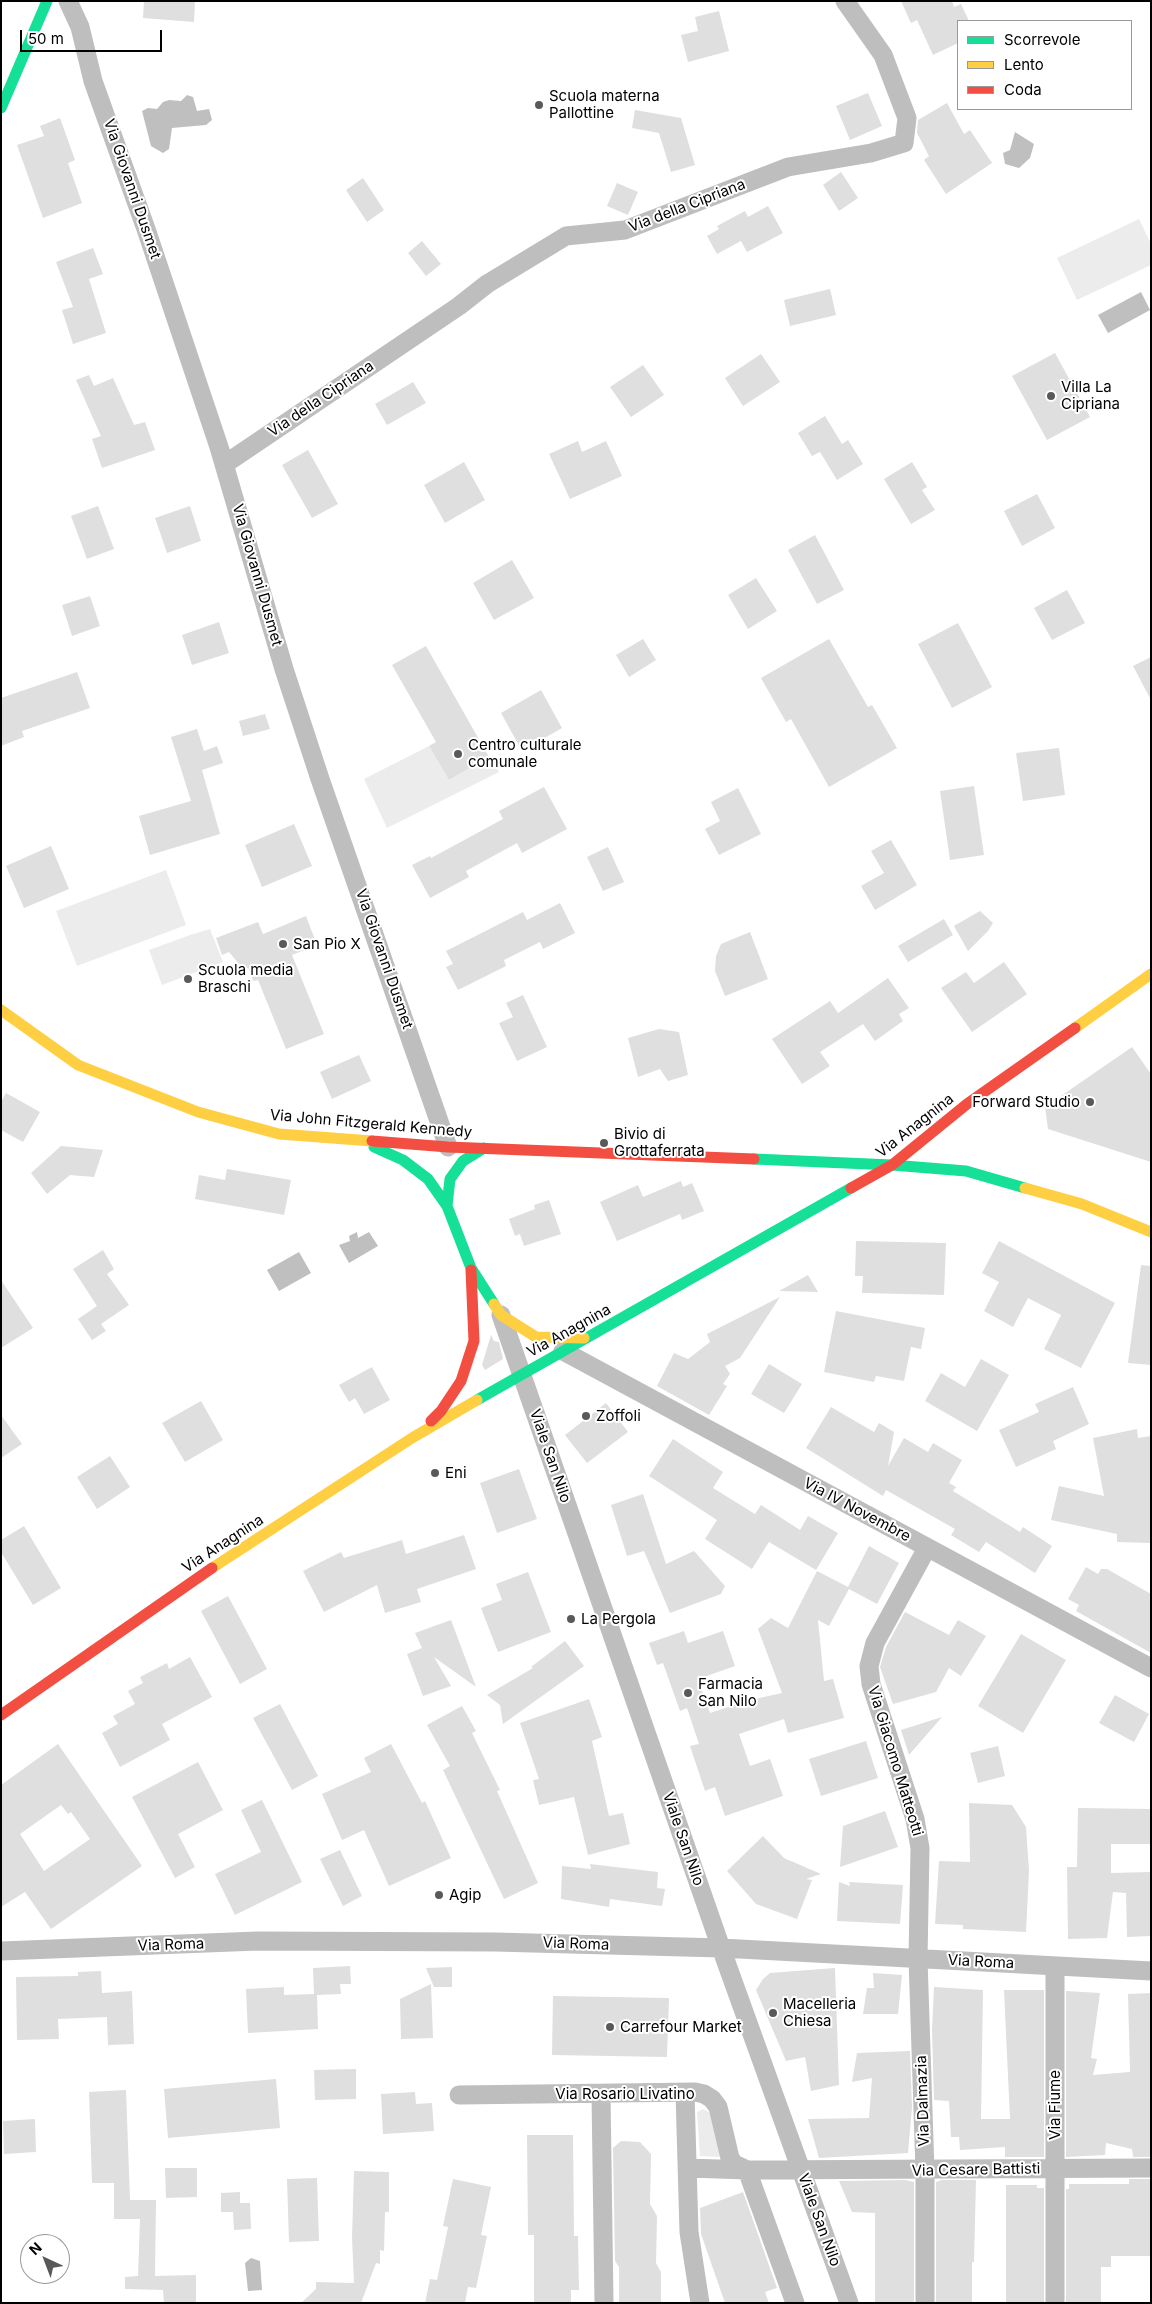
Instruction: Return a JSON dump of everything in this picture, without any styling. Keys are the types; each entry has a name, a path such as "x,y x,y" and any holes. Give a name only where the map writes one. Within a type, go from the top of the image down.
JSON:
{"main road":[{"path":"1,108 46,1"},
{"name":"Via Anagnina","path":"1,1715 180,1589 412,1438 892,1165 967,1104 1151,974"},
{"name":"Via John Fitzgerald Kennedy","path":"1,1010 78,1065 198,1112 279,1134 448,1147 892,1165 966,1171 1082,1204 1151,1232"},
{"path":"358,1141 403,1160 428,1180 447,1206 471,1268 501,1315 536,1337 588,1338"},
{"path":"447,1206 450,1179 463,1162 484,1148"},
{"path":"826,1162 836,1177 836,1187 826,1202"},
{"path":"412,1438 441,1411 461,1381 474,1341 471,1268"}],"street":[{"name":"Via Giovanni Dusmet","path":"68,1 80,27 93,81 146,230 225,464 284,669 448,1147"},
{"name":"Via della Cipriana","path":"225,464 459,306 486,284 566,236 625,230 788,167 871,153 904,143 907,118 883,55 844,1"},
{"name":"Viale San Nilo","path":"501,1315 721,1948 849,2303"},
{"name":"Via IV Novembre","path":"563,1351 1151,1668"},
{"name":"Via Giacomo Matteotti","path":"918,1959 921,1865 918,1832 873,1692 869,1666 875,1643 927,1548"},
{"name":"Via Roma","path":"1,1950 258,1942 495,1942 721,1948 1151,1971"},
{"name":"Via Dalmazia","path":"918,1959 925,2171 925,2303"},
{"name":"Via Fiume","path":"1054,2303 1055,1966"},
{"path":"685,2093 689,2232 700,2303"},
{"path":"602,2094 604,2303"},
{"name":"Via Rosario Livatino","path":"459,2095 704,2094 712,2099 718,2107 730,2158 734,2164 747,2170"},
{"path":"688,2168 801,2171"},
{"name":"Via Cesare Battisti","path":"801,2171 1151,2168"},
{"path":"747,2170 795,2303"}],"shaded area":[{"path":"187,95 193,97 197,111 209,109 212,120 206,125 172,128 169,149 163,153 151,146 142,111 148,108 157,109 163,102 169,100 181,101"},
{"path":"1015,132 1034,144 1030,158 1019,168 1005,164 1003,153 1010,150"},
{"path":"1139,219 1151,244 1151,265 1077,300 1057,258"},
{"path":"1141,292 1150,310 1108,333 1098,315"},
{"path":"429,746 449,780 489,757 499,772 387,828 364,779"},
{"path":"166,870 186,925 77,966 56,911"},
{"path":"210,929 223,962 162,985 149,950"},
{"path":"357,1232 358,1238 369,1232 378,1246 349,1263 339,1245 350,1241 349,1236"},
{"path":"299,1252 311,1273 279,1291 267,1270"},
{"path":"703,2109 711,2113 714,2119 720,2157 700,2156 697,2112"},
{"path":"251,2258 260,2261 262,2290 248,2291 245,2263"}],"building":[{"path":"144,1 195,1 194,22 143,18"},
{"path":"901,1 952,1 954,7 961,4 969,20 957,20 957,43 933,55 917,20 911,23"},
{"path":"719,11 729,51 688,62 681,35 698,31 695,17"},
{"path":"868,93 882,126 850,140 836,106"},
{"path":"947,103 964,134 970,130 992,163 946,194 924,160 929,156 917,133 918,120"},
{"path":"635,110 681,118 695,165 671,172 659,133 632,128"},
{"path":"60,118 75,160 68,163 82,203 43,218 17,145 44,136 40,126"},
{"path":"841,172 858,198 839,211 823,185"},
{"path":"363,178 384,210 367,222 346,190"},
{"path":"617,183 638,192 628,215 607,206"},
{"path":"768,206 783,233 747,252 741,241 717,254 707,236 719,229 717,226 745,211 748,217"},
{"path":"422,241 441,264 426,276 408,253"},
{"path":"93,248 103,274 89,279 106,333 73,344 62,310 73,307 56,262"},
{"path":"830,289 836,315 790,326 784,300"},
{"name":"Villa La Cipriana","path":"1055,353 1090,417 1047,440 1012,376"},
{"path":"761,354 780,382 743,406 725,378"},
{"path":"643,365 664,395 631,417 610,387"},
{"path":"89,375 94,386 113,378 134,425 145,422 155,450 102,468 92,439 101,436 76,380"},
{"path":"413,382 426,403 387,425 375,404"},
{"path":"825,416 842,444 848,440 863,464 837,480 820,452 812,456 798,433"},
{"path":"578,441 582,452 606,441 622,476 570,499 549,454"},
{"path":"308,450 338,504 312,518 282,465"},
{"path":"464,462 485,500 445,523 424,485"},
{"path":"912,462 927,487 922,490 935,510 911,524 884,479"},
{"path":"1037,494 1055,528 1022,546 1004,511"},
{"path":"98,506 114,549 87,559 71,516"},
{"path":"190,506 201,541 167,553 155,518"},
{"path":"815,535 844,590 817,604 788,550"},
{"path":"512,560 534,598 494,620 473,583"},
{"path":"756,578 777,611 748,629 728,595"},
{"path":"1067,590 1085,623 1052,640 1034,608"},
{"path":"90,596 100,626 72,636 62,605"},
{"path":"219,622 229,653 192,665 182,635"},
{"path":"958,623 992,687 952,708 918,644"},
{"path":"643,639 656,660 629,677 616,655"},
{"path":"829,639 868,707 872,705 897,748 829,787 791,719 786,722 761,678"},
{"path":"426,646 489,757 449,780 429,746 436,742 392,665"},
{"path":"1151,657 1151,700 1133,666"},
{"path":"77,672 90,708 22,731 24,737 1,746 1,698"},
{"path":"541,690 562,728 522,751 501,713"},
{"path":"265,714 270,729 243,736 239,721"},
{"path":"197,729 204,751 217,746 223,763 202,770 220,834 150,855 139,816 191,801 171,737"},
{"path":"1059,748 1065,795 1023,801 1016,753"},
{"path":"974,786 984,855 950,860 940,791"},
{"path":"544,787 567,829 522,853 517,843 466,871 469,877 430,898 412,865 430,856 431,858 503,819 499,811"},
{"path":"738,788 761,834 719,855 705,829 720,821 711,802"},
{"path":"294,824 312,866 262,887 245,845"},
{"path":"891,840 917,885 875,910 861,886 884,873 871,851"},
{"path":"51,846 69,889 24,908 6,866"},
{"path":"608,847 624,882 603,891 587,857"},
{"path":"560,903 575,933 543,949 540,942 504,960 506,966 458,990 446,967 453,964 446,951 523,912 527,920"},
{"path":"980,911 993,923 988,931 968,951 954,926"},
{"path":"306,916 317,945 292,955 324,1034 286,1049 258,980 253,981 249,969 239,964 229,952 222,955 216,938 258,922 263,934"},
{"path":"944,919 953,935 908,962 898,946"},
{"path":"750,932 768,979 725,996 715,971 716,956 721,944"},
{"path":"1004,962 1027,994 972,1032 941,988 966,972 974,983"},
{"path":"888,978 909,1008 899,1014 903,1021 875,1041 863,1024 820,1052 830,1066 802,1084 772,1039 830,1001 838,1013"},
{"path":"523,995 547,1047 517,1061 499,1023 513,1017 506,1003"},
{"path":"659,1029 679,1032 688,1075 668,1081 660,1069 638,1077 628,1038"},
{"name":"Forward Studio","path":"1132,1047 1151,1074 1151,1162 1048,1129 1045,1107"},
{"path":"359,1055 371,1081 332,1099 320,1072"},
{"path":"6,1093 40,1112 23,1142 1,1130 1,1102"},
{"path":"61,1146 103,1150 94,1177 70,1175 47,1194 31,1173"},
{"path":"227,1169 291,1180 284,1215 195,1199 199,1175 225,1180"},
{"path":"681,1181 683,1187 692,1183 704,1211 682,1220 680,1214 617,1241 600,1202 638,1185 643,1197"},
{"path":"549,1200 561,1234 524,1246 520,1234 515,1236 509,1219 535,1209 534,1205"},
{"path":"856,1241 946,1243 944,1295 862,1293 863,1276 855,1276"},
{"path":"999,1241 1115,1303 1081,1368 1044,1349 1061,1315 1028,1298 1013,1327 984,1311 999,1282 982,1273"},
{"path":"103,1250 114,1269 107,1274 129,1305 101,1324 106,1331 92,1340 78,1319 97,1306 73,1269"},
{"path":"1141,1265 1151,1266 1151,1365 1128,1363"},
{"path":"808,1275 818,1292 779,1291"},
{"path":"1,1280 33,1328 1,1348"},
{"path":"780,1297 740,1358 725,1366 730,1374 723,1384 727,1386 709,1415 657,1386 674,1353 688,1359 710,1342 707,1334"},
{"path":"836,1311 925,1328 921,1349 911,1347 904,1381 876,1376 874,1382 824,1372"},
{"path":"491,1335 494,1341 499,1342 503,1359 485,1370 482,1365"},
{"path":"981,1359 1009,1375 977,1431 925,1401 941,1373 965,1387"},
{"path":"769,1364 802,1384 784,1413 751,1394"},
{"path":"372,1367 390,1400 364,1414 355,1398 349,1402 339,1385"},
{"path":"1073,1387 1089,1424 1053,1441 1056,1449 1016,1467 999,1430 1039,1412 1035,1404"},
{"path":"201,1401 223,1440 185,1462 162,1423"},
{"path":"606,1403 628,1432 587,1463 565,1435"},
{"path":"831,1407 874,1432 879,1423 894,1432 888,1466 904,1438 928,1452 933,1443 962,1460 949,1483 956,1487 953,1491 1020,1532 1023,1527 1052,1546 1035,1573 986,1542 979,1552 951,1535 955,1529 886,1490 883,1496 806,1448"},
{"path":"1,1415 22,1444 1,1458"},
{"path":"1137,1429 1138,1438 1151,1436 1151,1543 1117,1542 1117,1534 1051,1520 1059,1486 1104,1496 1093,1438"},
{"path":"673,1439 723,1472 713,1488 755,1514 761,1505 800,1530 808,1516 838,1533 816,1570 769,1542 752,1569 705,1539 717,1520 649,1476"},
{"path":"110,1456 130,1487 97,1509 77,1477"},
{"path":"519,1469 537,1519 497,1533 480,1483"},
{"path":"643,1494 666,1564 694,1551 725,1586 721,1594 670,1613 644,1551 627,1556 611,1505"},
{"path":"24,1526 61,1588 33,1605 1,1552 1,1540"},
{"path":"464,1535 476,1569 417,1589 421,1602 385,1613 377,1585 324,1612 303,1571 341,1552 344,1558 402,1540 406,1554"},
{"path":"869,1546 899,1563 877,1604 849,1589 829,1626 818,1620 824,1681 833,1679 844,1718 788,1733 784,1719 739,1734 750,1766 770,1759 783,1796 725,1816 715,1787 705,1791 690,1746 699,1744 687,1708 680,1711 663,1663 657,1665 649,1643 684,1631 688,1643 723,1631 735,1666 698,1679 710,1713 750,1700 782,1693 758,1629 771,1618 788,1628 817,1571 848,1587"},
{"path":"1086,1567 1098,1574 1101,1569 1107,1569 1151,1594 1151,1653 1076,1611 1079,1605 1068,1599"},
{"path":"528,1572 551,1632 498,1652 481,1608 502,1600 496,1584"},
{"path":"228,1596 267,1669 240,1684 201,1611"},
{"path":"905,1612 949,1635 958,1620 986,1636 961,1676 949,1668 936,1692 893,1704 880,1667 886,1647"},
{"path":"451,1620 476,1687 434,1657 451,1686 423,1696 407,1654 422,1648 415,1633"},
{"path":"1021,1634 1066,1660 1023,1733 978,1706"},
{"path":"565,1641 584,1666 503,1724 500,1705 487,1695 533,1668 531,1667"},
{"path":"190,1657 212,1697 162,1724 170,1740 120,1767 102,1733 118,1724 113,1716 135,1704 128,1691 143,1683 140,1677 167,1663 169,1669"},
{"path":"1115,1695 1149,1714 1134,1742 1099,1723"},
{"path":"589,1699 602,1737 592,1741 609,1816 623,1813 630,1844 588,1855 574,1797 539,1805 533,1780 539,1779 520,1723"},
{"path":"280,1704 318,1776 292,1790 253,1718"},
{"path":"462,1706 476,1731 472,1733 500,1790 497,1791 538,1883 504,1899 443,1770 450,1766 427,1725"},
{"path":"942,1717 909,1755 901,1730"},
{"path":"866,1741 878,1778 821,1796 809,1759"},
{"path":"58,1744 142,1866 51,1929 25,1892 1,1907 1,1785","holes":["61,1805 68,1814 71,1812 90,1839 44,1871 20,1834"]},
{"path":"391,1744 422,1803 425,1801 451,1858 389,1886 364,1830 342,1840 322,1794 371,1772 364,1758"},
{"path":"998,1746 1005,1776 978,1783 970,1753"},
{"path":"198,1762 223,1810 178,1834 195,1867 175,1878 132,1797"},
{"path":"262,1800 302,1882 235,1915 215,1874 261,1852 241,1810"},
{"path":"969,1803 1012,1805 1026,1827 1029,1871 1026,1932 963,1929 963,1925 935,1924 939,1861 970,1862"},
{"path":"1078,1808 1151,1809 1151,1844 1111,1844 1111,1873 1151,1872 1151,1936 1127,1937 1126,1893 1113,1892 1107,1938 1068,1939 1067,1867 1077,1867"},
{"path":"885,1811 898,1847 840,1867 843,1826"},
{"path":"763,1836 784,1858 821,1874 806,1879 812,1880 797,1919 756,1904 727,1871"},
{"path":"340,1850 362,1896 343,1906 320,1859"},
{"path":"590,1864 658,1872 657,1888 665,1889 662,1906 610,1899 609,1907 561,1899 562,1866 591,1869"},
{"path":"839,1882 850,1886 849,1882 903,1885 900,1924 837,1921"},
{"path":"350,1966 351,1984 340,1984 341,1994 317,1995 318,2029 248,2033 246,1989 284,1987 284,1995 314,1994 313,1968"},
{"path":"452,1967 452,1987 434,1987 426,1968"},
{"path":"835,1968 839,2085 811,2091 805,2057 786,2061 756,1990 763,1979 770,1973"},
{"path":"101,1971 102,1993 132,1991 134,2044 108,2045 107,2017 58,2019 59,2039 17,2040 16,1977 78,1976 78,1972"},
{"path":"873,1973 902,1975 898,2014 863,2014 867,1988 874,1988"},
{"path":"431,1984 433,2038 401,2039 400,1999"},
{"path":"934,1987 983,1990 981,2119 1010,2119 1004,1990 1044,1990 1044,2157 1005,2157 1005,2147 960,2150 959,2137 951,2137 949,2101 934,2100 932,2030"},
{"path":"1066,1991 1100,1993 1091,2058 1097,2059 1093,2075 1130,2072 1128,1994 1151,1993 1151,2157 1133,2157 1132,2149 1106,2143 1105,2155 1066,2157"},
{"name":"Carrefour Market","path":"553,1996 669,1998 667,2057 552,2055"},
{"path":"910,2051 912,2107 908,2153 819,2158 808,2119 869,2118 872,2078 852,2082 857,2053"},
{"path":"356,2069 356,2099 315,2100 314,2070"},
{"path":"276,2079 280,2128 168,2138 164,2089"},
{"path":"126,2090 130,2200 156,2200 155,2276 196,2275 196,2303 164,2303 163,2290 125,2289 125,2277 138,2276 140,2219 114,2219 114,2183 92,2183 89,2092"},
{"path":"415,2092 416,2104 432,2103 434,2131 383,2134 381,2094"},
{"path":"35,2119 36,2152 4,2154 3,2121"},
{"path":"527,2135 573,2135 574,2236 578,2236 579,2290 571,2290 571,2303 534,2303 534,2235 528,2235"},
{"path":"621,2141 640,2142 651,2154 650,2204 657,2216 656,2263 661,2272 661,2303 619,2303 619,2267 615,2261 613,2148"},
{"path":"165,2168 197,2168 197,2197 166,2198"},
{"path":"354,2171 389,2172 389,2212 385,2212 384,2251 380,2250 380,2264 376,2263 361,2303 301,2303 316,2289 316,2282 354,2283 352,2238"},
{"path":"317,2178 319,2241 289,2242 287,2179"},
{"path":"453,2179 491,2187 481,2235 487,2236 476,2288 468,2287 465,2303 425,2303 430,2279 437,2280 448,2227 443,2226"},
{"path":"1129,2179 1151,2179 1151,2256 1111,2256 1111,2267 1101,2267 1101,2303 1066,2303 1066,2189 1069,2189 1069,2184 1129,2184"},
{"path":"906,2180 914,2182 914,2303 875,2303 875,2213 852,2212 839,2181"},
{"path":"942,2180 976,2180 972,2303 936,2303 936,2182"},
{"path":"1006,2185 1037,2185 1037,2188 1044,2188 1044,2303 1006,2303"},
{"path":"240,2192 240,2203 250,2203 251,2229 234,2230 233,2212 221,2212 221,2193"},
{"path":"743,2192 777,2288 765,2292 769,2303 725,2303 701,2234 700,2208"}],"traffic: fast":[{"path":"1,108 47,1"},
{"path":"374,1147 403,1160 428,1179 447,1206 471,1268 494,1304"},
{"path":"447,1206 450,1179 463,1161 484,1148"},
{"path":"754,1159 892,1165 966,1171 1025,1188"},
{"path":"477,1400 851,1188"}],"traffic: slow":[{"path":"1075,1028 1151,974"},
{"path":"1,1010 78,1065 198,1112 279,1134 372,1141"},
{"path":"1025,1188 1082,1204 1151,1232"},
{"path":"494,1304 501,1315 536,1337 584,1338"},
{"path":"212,1568 412,1438 477,1400"}],"traffic: jam":[{"path":"851,1188 892,1165 967,1104 1075,1028"},
{"path":"372,1141 448,1147 754,1159"},
{"path":"431,1421 441,1411 461,1381 474,1341 471,1270"},
{"path":"1,1715 212,1568"}],"place":[{"name":"Scuola materna Pallottine","path":"539,105"},
{"name":"Villa La Cipriana","path":"1051,396"},
{"name":"Centro culturale comunale","path":"458,754"},
{"name":"San Pio X","path":"283,944"},
{"name":"Scuola media Braschi","path":"188,979"},
{"name":"Forward Studio","path":"1090,1102"},
{"name":"Bivio di Grottaferrata","path":"604,1143"},
{"name":"Zoffoli","path":"586,1416"},
{"name":"Eni","path":"435,1473"},
{"name":"La Pergola","path":"571,1619"},
{"name":"Farmacia San Nilo","path":"688,1693"},
{"name":"Agip","path":"439,1895"},
{"name":"Macelleria Chiesa","path":"773,2013"},
{"name":"Carrefour Market","path":"610,2027"}]}
